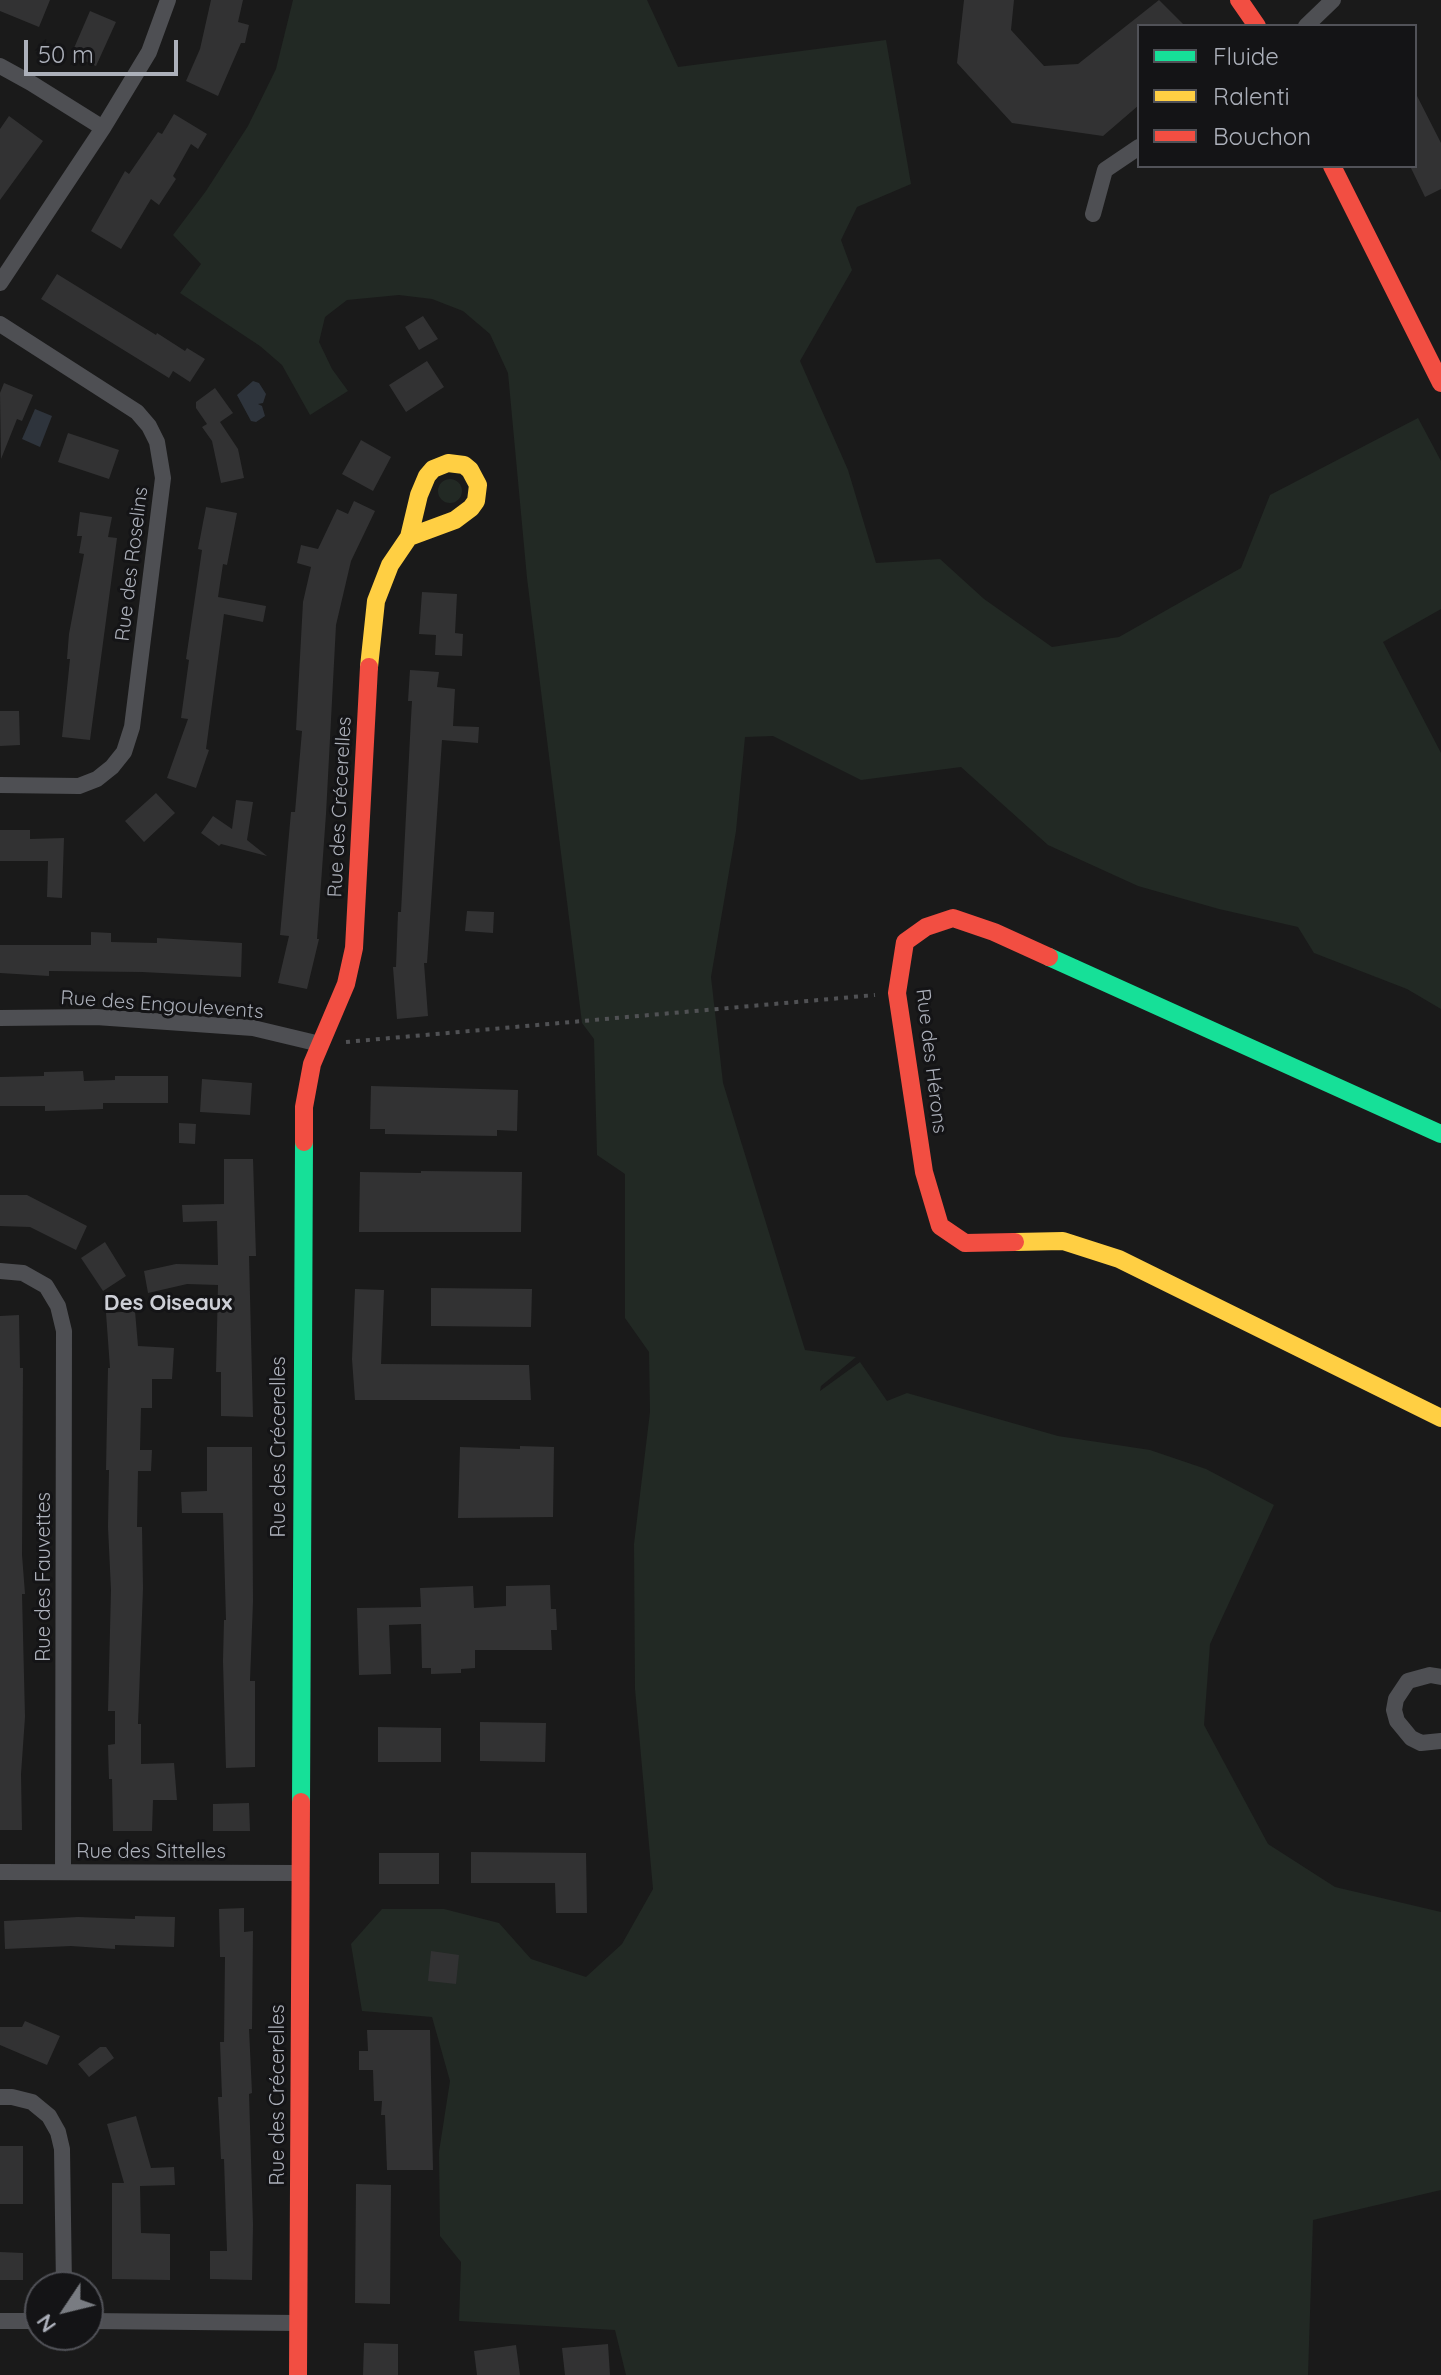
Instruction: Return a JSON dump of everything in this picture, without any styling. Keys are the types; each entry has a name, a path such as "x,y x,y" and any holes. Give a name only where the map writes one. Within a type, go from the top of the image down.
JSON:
{"street":[{"path":"0,283 103,128 149,52 168,0"},
{"path":"1239,0 1256,24"},
{"path":"1308,24 1333,0"},
{"path":"0,66 103,128"},
{"path":"1093,214 1105,170 1137,148"},
{"path":"1333,168 1441,383"},
{"name":"Rue des Roselins","path":"0,324 137,412 157,442 163,478 131,734 124,752 97,779 79,786 0,785"},
{"name":"Rue des Crécerelles","path":"298,2375 303,1130 306,1084 346,984 356,934 373,622 382,581 409,537"},
{"name":"Rue des Hérons","path":"1441,1134 994,932 953,918 926,927 905,942 897,993 924,1172 940,1226 965,1243 1063,1241 1119,1259 1441,1418"},
{"name":"Rue des Engoulevents","path":"0,1018 96,1017 253,1028 320,1044"},
{"name":"Rue des Fauvettes","path":"0,1271 23,1273 46,1286 58,1306 64,1331 63,1872"},
{"path":"1441,1677 1430,1675 1408,1681 1396,1699 1394,1710 1397,1721 1411,1738 1421,1743 1441,1741"},
{"name":"Rue des Sittelles","path":"0,1872 301,1873"},
{"path":"0,2097 32,2102 49,2116 58,2132 62,2149 64,2271"},
{"path":"0,2321 24,2321"},
{"path":"104,2321 298,2323"}],"path":[{"path":"320,1044 897,993"}],"shaded area":[{"path":"293,0 647,0 678,67 886,40 911,184 857,207 841,240 852,270 800,361 848,470 876,563 940,559 984,599 1052,647 1119,637 1241,568 1270,495 1418,418 1441,461 1441,609 1383,642 1441,753 1441,1009 1407,989 1314,953 1298,927 1138,886 1048,845 961,767 861,780 773,736 745,737 736,831 711,977 723,1083 805,1350 856,1357 821,1386 820,1391 860,1362 887,1401 907,1393 1058,1436 1150,1450 1206,1469 1274,1505 1210,1644 1204,1725 1268,1844 1335,1887 1441,1912 1441,2190 1313,2220 1308,2375 626,2375 615,2330 459,2321 461,2262 440,2236 439,2152 450,2081 432,2017 362,2011 351,1944 382,1909 444,1909 499,1923 531,1959 586,1977 622,1944 653,1889 635,1689 634,1544 650,1412 649,1352 625,1318 625,1174 597,1155 594,1039 582,1023 527,578 508,373 490,334 463,311 432,299 399,295 347,300 325,317 319,342 332,369 348,391 310,415 282,365 260,346 180,293 201,264 173,235 248,126 276,69"},
{"path":"253,381 259,383 266,394 263,403 258,404 262,406 265,416 256,422 251,421 237,395"},
{"path":"35,409 52,416 40,447 22,439"},
{"path":"450,479 459,482 462,491 459,500 450,503 441,500 438,491 441,482"}],"building":[{"path":"0,0 50,0 39,27 0,11"},
{"path":"211,0 243,0 238,22 249,25 245,43 241,43 218,96 186,81 200,49"},
{"path":"964,0 1014,0 1011,30 1044,66 1078,64 1159,0 1183,24 1137,24 1137,107 1103,136 1012,123 957,63"},
{"path":"90,11 116,22 96,66 71,55"},
{"path":"1417,96 1441,143 1441,189 1425,197 1411,168 1417,168"},
{"path":"174,114 207,134 198,149 191,144 173,176 176,179 159,205 151,199 121,249 91,231 125,171 129,174"},
{"path":"9,116 43,141 0,200 0,129"},
{"path":"57,274 156,335 205,359 190,382 173,371 169,378 41,299"},
{"path":"423,316 438,339 419,350 405,327"},
{"path":"427,361 444,387 406,412 389,385"},
{"path":"4,383 33,395 22,421 17,419 1,459 0,393"},
{"path":"215,388 233,413 220,422 238,449 244,478 221,483 212,441 202,427 207,424 196,408 196,402"},
{"path":"68,433 119,450 109,479 58,462"},
{"path":"361,440 391,457 373,491 342,474"},
{"path":"354,501 375,511 351,561 336,625 319,939 307,989 278,983 289,936 280,935 302,731 296,730 303,602 311,567 297,563 301,545 318,549 337,509 348,514"},
{"path":"206,507 237,513 227,565 223,564 218,597 266,606 263,622 224,614 206,749 209,750 196,788 167,778 188,719 181,718 189,660 186,659 202,550 198,549"},
{"path":"80,512 112,517 108,537 117,538 90,740 62,737 70,659 67,659 69,634 84,554 79,553 82,536 77,536"},
{"path":"422,592 457,594 455,633 463,634 462,656 435,655 436,635 419,634"},
{"path":"410,670 439,672 437,687 455,689 453,726 479,727 478,743 442,740 427,963 424,963 428,1016 397,1019 393,967 396,967 398,912 401,912 412,701 408,701"},
{"path":"0,711 19,711 20,745 0,746"},
{"path":"156,793 175,813 144,842 125,821"},
{"path":"236,800 253,802 247,840 267,856 219,846 201,833 213,816 232,829"},
{"path":"0,830 30,830 30,839 64,838 62,898 47,897 48,861 0,861"},
{"path":"467,911 494,912 493,933 465,931"},
{"path":"91,932 111,933 111,942 157,943 157,938 242,943 241,977 142,972 49,971 49,976 0,973 0,945 91,945"},
{"path":"83,1071 84,1081 115,1080 115,1076 168,1076 168,1103 103,1103 103,1109 45,1111 45,1106 0,1106 0,1077"},
{"path":"202,1079 252,1083 250,1115 200,1112"},
{"path":"371,1086 518,1090 517,1131 497,1130 497,1136 385,1134 385,1129 370,1129"},
{"path":"179,1123 196,1124 195,1144 179,1143"},
{"path":"224,1159 253,1159 256,1256 249,1256 253,1417 221,1416 221,1372 216,1372 218,1285 187,1284 148,1293 144,1271 176,1264 218,1265 217,1221 183,1222 182,1205 224,1204"},
{"path":"360,1172 522,1172 521,1232 359,1232"},
{"path":"0,1195 27,1195 87,1226 76,1250 30,1227 0,1226"},
{"path":"105,1242 126,1276 103,1291 81,1258"},
{"path":"431,1288 532,1289 531,1327 431,1326"},
{"path":"355,1289 384,1290 381,1364 529,1365 531,1400 355,1400 352,1359"},
{"path":"135,1311 138,1346 174,1348 172,1379 152,1379 152,1408 141,1408 140,1450 152,1450 151,1471 138,1471 137,1527 142,1527 143,1588 138,1724 141,1724 141,1764 174,1763 177,1800 153,1800 152,1831 113,1831 108,1745 115,1744 115,1711 108,1711 111,1590 109,1470 106,1470 110,1368 106,1313"},
{"path":"19,1315 20,1368 23,1368 22,1555 25,1594 22,1594 25,1717 21,1774 22,1830 0,1830 0,1316"},
{"path":"520,1446 554,1447 553,1517 458,1518 460,1447 520,1449"},
{"path":"207,1447 252,1447 250,1681 255,1681 255,1767 226,1768 223,1513 182,1513 181,1492 207,1491"},
{"path":"550,1585 551,1609 556,1609 557,1630 551,1630 552,1650 475,1650 475,1668 461,1669 461,1673 431,1674 431,1668 422,1668 421,1624 389,1625 391,1674 359,1675 357,1608 421,1607 420,1588 473,1586 474,1608 506,1606 506,1586"},
{"path":"480,1722 546,1723 545,1762 480,1761"},
{"path":"378,1727 441,1728 441,1762 378,1762"},
{"path":"249,1803 250,1831 213,1831 213,1804"},
{"path":"471,1852 586,1853 587,1913 556,1913 555,1883 471,1883"},
{"path":"379,1853 439,1853 439,1884 379,1884"},
{"path":"244,1908 244,1932 253,1931 252,2029 249,2029 252,2280 210,2279 210,2251 227,2251 218,2097 222,2097 220,2042 224,2042 225,1957 220,1957 219,1909"},
{"path":"135,1916 175,1917 174,1947 115,1945 115,1949 71,1946 5,1949 4,1921 78,1917 135,1919"},
{"path":"431,1951 459,1955 456,1984 428,1981"},
{"path":"25,2021 60,2036 47,2065 0,2045 0,2027 22,2027"},
{"path":"367,2030 430,2030 433,2170 387,2170 382,2101 374,2101 373,2070 359,2070 359,2051 368,2051"},
{"path":"100,2047 106,2047 114,2058 89,2077 78,2064"},
{"path":"136,2116 151,2168 174,2167 175,2185 140,2186 141,2233 170,2234 170,2280 112,2279 112,2183 124,2183 107,2124"},
{"path":"0,2146 23,2146 23,2204 0,2204"},
{"path":"356,2184 391,2185 390,2304 355,2303"},
{"path":"0,2252 23,2253 23,2280 0,2280"},
{"path":"364,2343 398,2344 398,2375 363,2375"},
{"path":"608,2344 610,2375 565,2375 562,2348"},
{"path":"516,2345 520,2375 477,2375 474,2351"}],"traffic: fast":[{"path":"1049,957 1441,1134"},
{"path":"301,1802 304,1142"}],"traffic: slow":[{"path":"369,667 376,601 390,565 409,537 427,476 433,469 448,463 464,465 470,470 478,485 476,501 471,508 455,520 409,537"},
{"path":"1015,1242 1063,1241 1119,1259 1441,1418"}],"traffic: jam":[{"path":"1239,0 1256,24"},
{"path":"1333,168 1441,383"},
{"path":"304,1142 304,1107 312,1064 346,984 354,948 369,667"},
{"path":"1015,1242 965,1243 940,1226 924,1172 897,993 905,942 926,927 953,918 994,932 1049,957"},
{"path":"298,2375 301,1802"}],"district":[{"name":"Des Oiseaux","path":"168,1303"}]}
